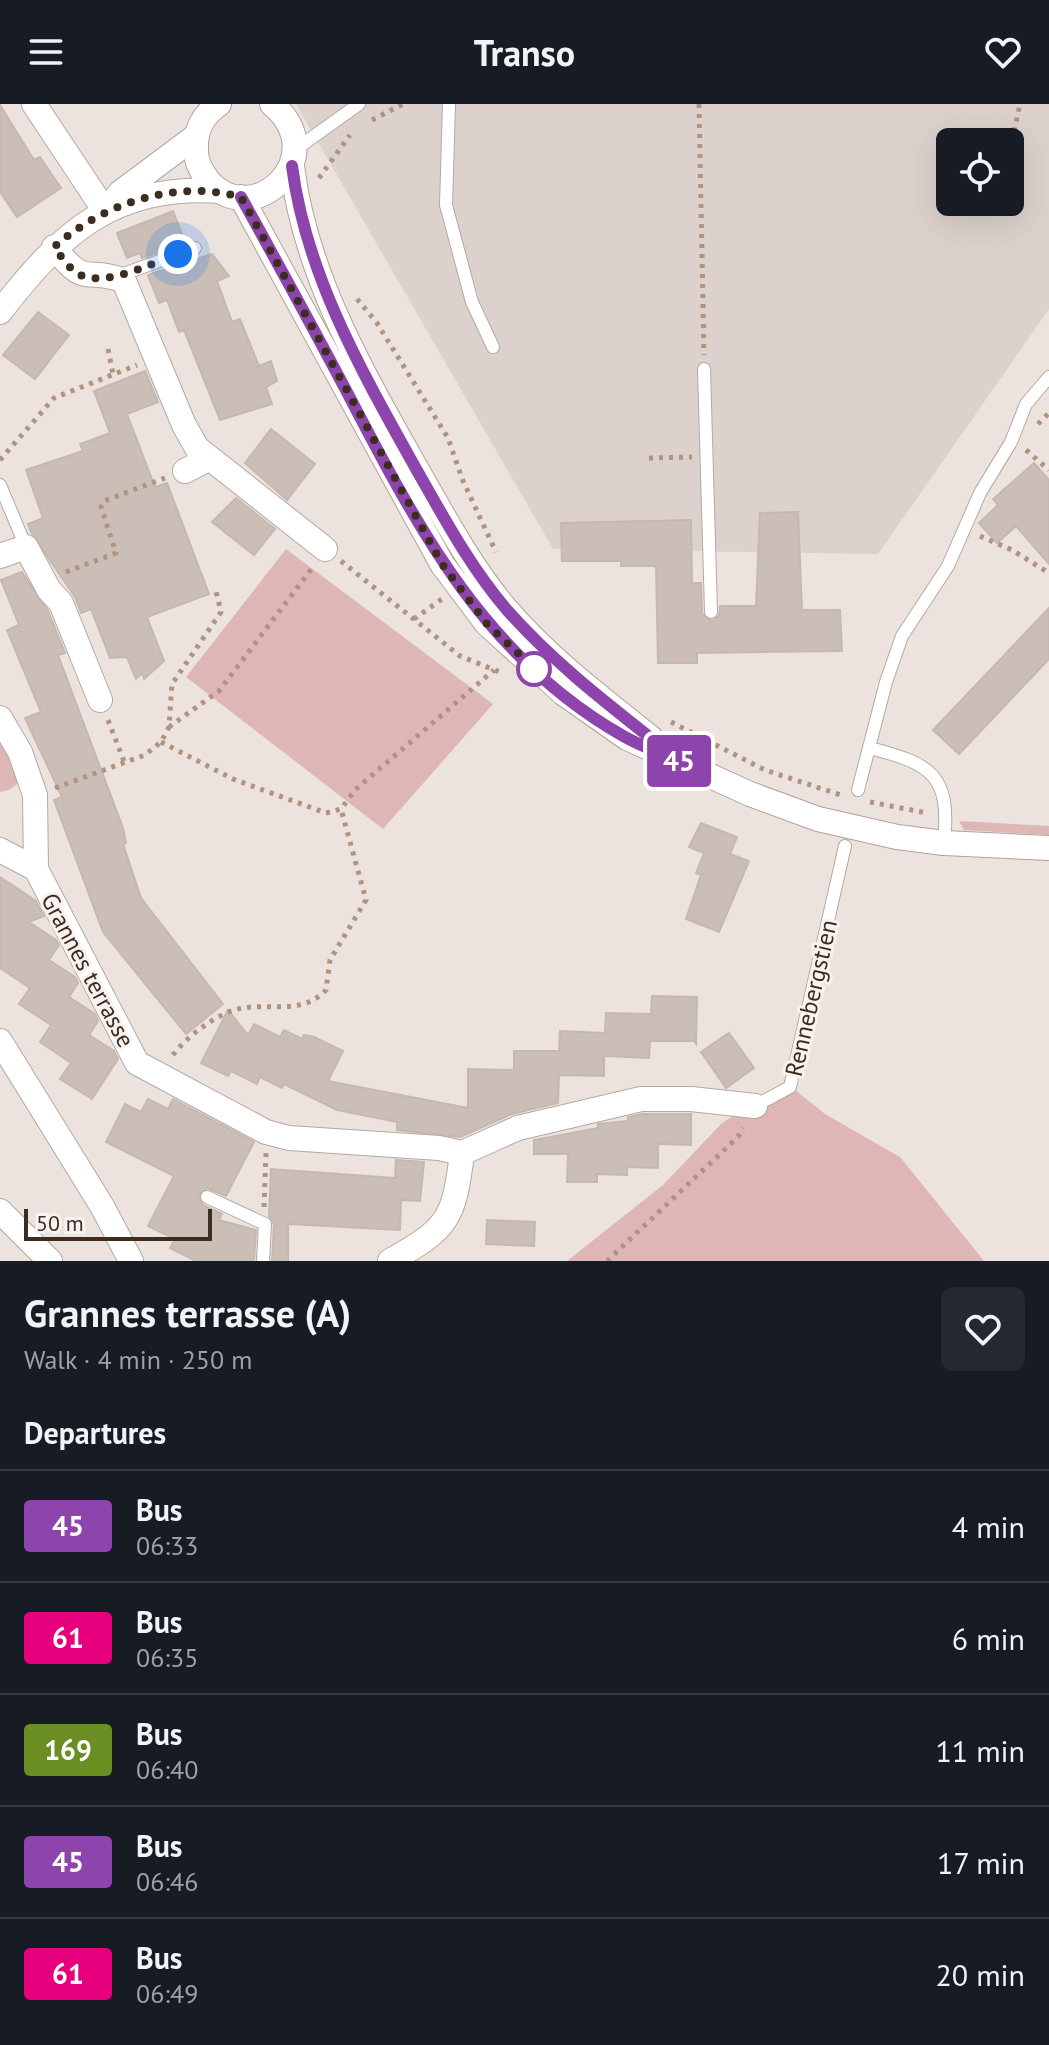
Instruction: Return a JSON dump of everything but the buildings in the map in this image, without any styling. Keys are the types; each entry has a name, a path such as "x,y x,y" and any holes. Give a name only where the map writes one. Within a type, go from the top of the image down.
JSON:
{"street":[{"path":"34,104 105,211"},
{"path":"105,211 121,192 219,104"},
{"path":"273,104 286,116 294,132 298,217 349,348 479,574 558,663 681,762"},
{"path":"197,122 196,157 202,172 230,194 415,520 472,606 505,642 563,693 627,738 750,794 818,819 883,834 944,843 1049,848"},
{"path":"0,312 54,247 75,228 105,211 191,189 230,194 272,190 294,157"},
{"path":"54,247 79,274 115,277 124,281 184,425 208,459 325,549"},
{"path":"185,471 208,459"},
{"path":"0,556 26,547 49,590 61,603 100,700"},
{"name":"Grannes terrasse","path":"0,718 20,752 35,795 36,869 137,1063 266,1132 289,1138 439,1148 462,1153"},
{"name":"Grannes terrasse","path":"0,850 36,869"},
{"path":"0,1041 102,1206 131,1261"},
{"path":"390,1261 435,1233 448,1220 454,1205 462,1153 518,1128 641,1099 691,1099 755,1106"},
{"path":"0,1211 50,1261"}],"lane":[{"path":"294,157 359,104"},
{"path":"449,104 446,205 472,302 493,347"},
{"path":"115,277 195,248"},
{"path":"704,369 709,457 711,612"},
{"path":"856,794 886,682 902,636 948,566 1011,442 1026,404 1049,377"},
{"path":"0,485 26,547"},
{"path":"870,748 919,763 936,778 945,800 944,843"},
{"name":"Rennebergstien","path":"755,1106 790,1087 845,846"},
{"path":"207,1197 265,1224 263,1261"}],"path":[{"path":"365,124 403,104"},
{"path":"699,104 704,369"},
{"path":"1015,128 1020,104"},
{"path":"315,191 334,153 356,131"},
{"path":"349,289 377,323 448,438 463,481 500,560"},
{"path":"108,349 113,374"},
{"path":"0,460 54,398 157,358"},
{"path":"1011,442 1027,450 1049,470"},
{"path":"649,458 709,457"},
{"path":"69,571 116,553 101,507 104,501 185,471"},
{"path":"964,530 1012,550 1049,573"},
{"path":"325,549 460,656 507,675"},
{"path":"169,727 219,691 307,576"},
{"path":"35,795 125,764 145,755 161,742 169,727 172,684 221,612 215,587"},
{"path":"414,619 449,593"},
{"path":"161,742 233,779 290,803 326,813 341,809 355,790 494,670"},
{"path":"100,700 125,764"},
{"path":"662,716 765,770 856,794"},
{"path":"868,802 936,814"},
{"path":"160,1074 182,1043 236,1009 306,1005 326,990 330,960 366,900 341,809"},
{"path":"607,1261 738,1137 755,1106"},
{"path":"264,1192 265,1171"}],"shaded area":[{"path":"296,104 1049,104 1049,309 878,554 553,549"},
{"path":"286,549 493,704 383,829 186,677"},
{"path":"0,738 24,779 9,790 0,792"},
{"path":"959,821 1049,826 1049,835 964,830"},
{"path":"795,1090 825,1114 900,1157 984,1261 567,1261 663,1185 722,1123 741,1111"}],"bus line":[{"name":"45","path":"241,197 415,520 472,606 523,660 597,719 627,738 681,762 558,663 479,574 349,348 298,217 292,166"}],"route":[{"path":"178,254 115,277 92,278 79,274 54,247 75,228 105,211 167,193 191,189 220,191 241,197 415,520 442,564 487,624 543,677 534,669"}]}
